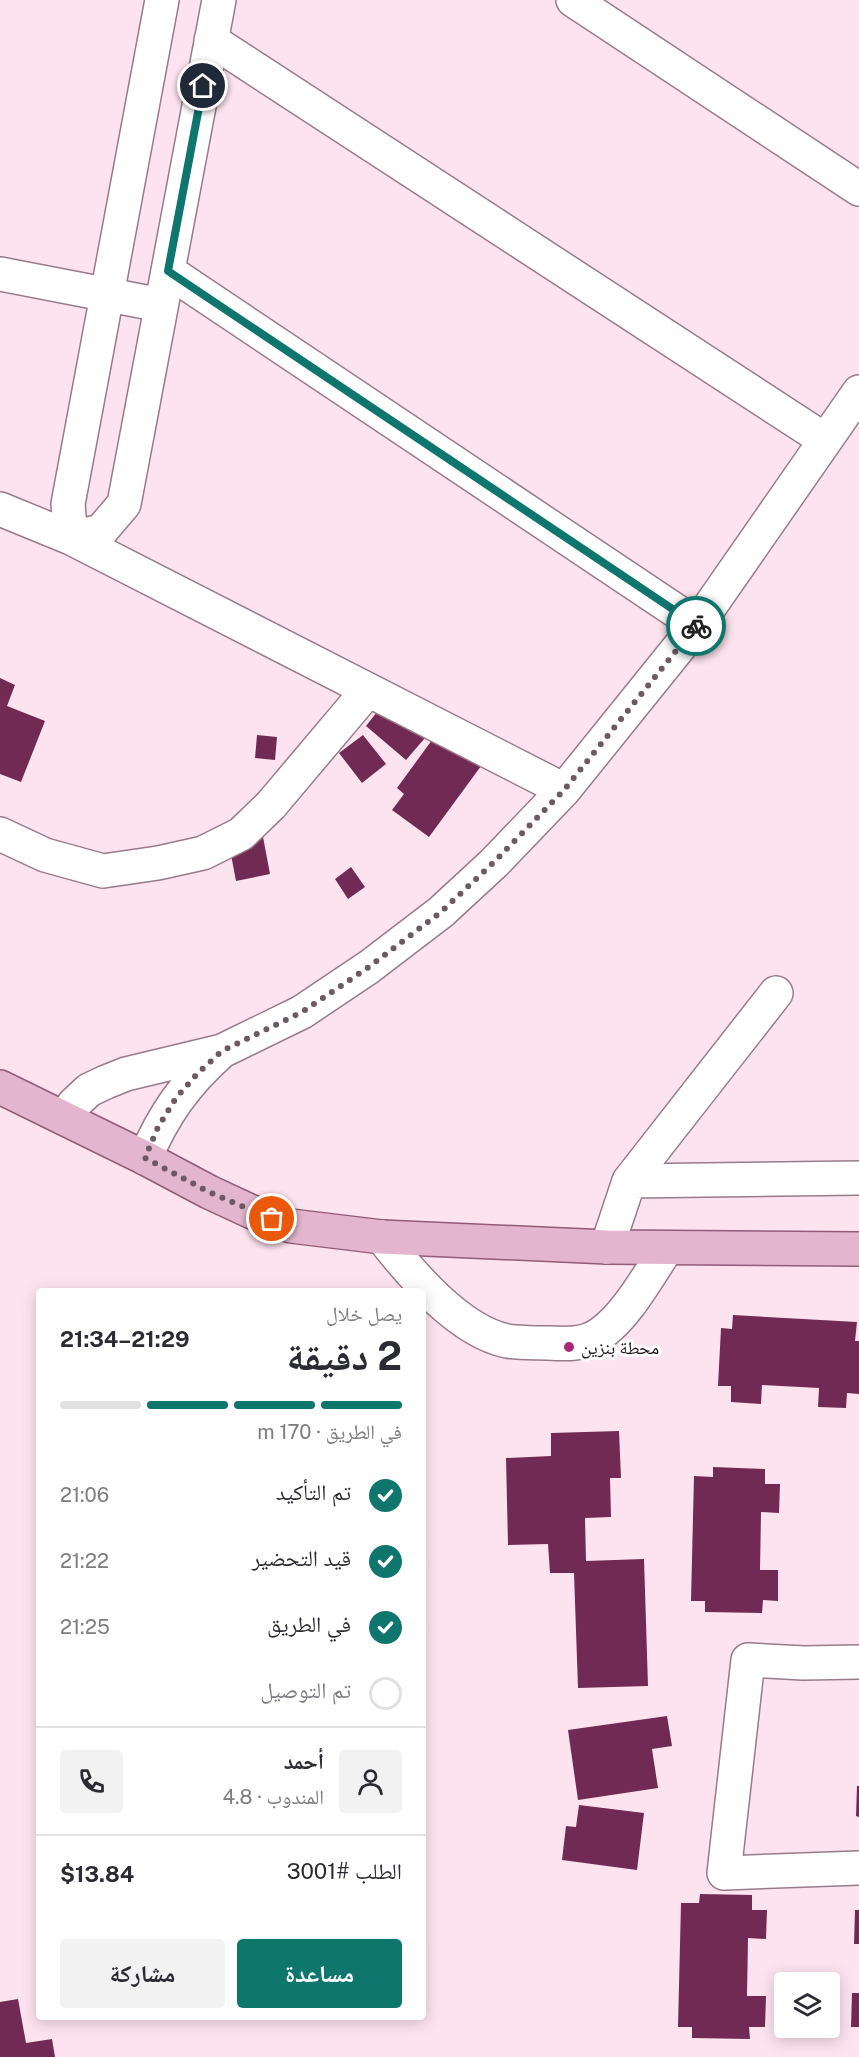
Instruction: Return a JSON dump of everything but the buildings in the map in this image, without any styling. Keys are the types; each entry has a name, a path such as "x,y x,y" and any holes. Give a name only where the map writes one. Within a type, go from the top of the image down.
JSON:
{"main road":[{"path":"0,1087 209,1192 252,1212 291,1226 382,1237 607,1247 859,1250"}],"street":[{"path":"71,538 68,504 162,0"},
{"path":"71,538 101,531 124,504 219,0"},
{"path":"573,0 859,189"},
{"path":"211,40 825,440"},
{"path":"168,271 697,625"},
{"path":"0,274 162,305"},
{"path":"64,1118 74,1104 89,1090 106,1082 126,1074 222,1051 302,1012 369,967 441,912 494,862 564,790 697,625 859,392"},
{"path":"0,509 71,538 564,790"},
{"path":"0,834 45,855 103,871 158,863 203,853 240,834 271,805 368,690"},
{"path":"607,1247 629,1181 776,993"},
{"path":"145,1158 158,1127 176,1098 222,1051"},
{"path":"629,1181 859,1178"},
{"path":"382,1237 415,1279 473,1326 505,1340 567,1344 584,1342 601,1334 626,1308 667,1248"},
{"path":"859,1662 803,1663 748,1660 724,1873 859,1868"}],"way so far":[{"path":"272,1219 209,1192 145,1158 158,1127 176,1098 222,1051 302,1012 369,967 441,912 494,862 564,790 696,626"}],"place":[{"name":"محطة بنزين","path":"569,1347"}],"route":[{"path":"203,86 168,271 696,626"}]}
